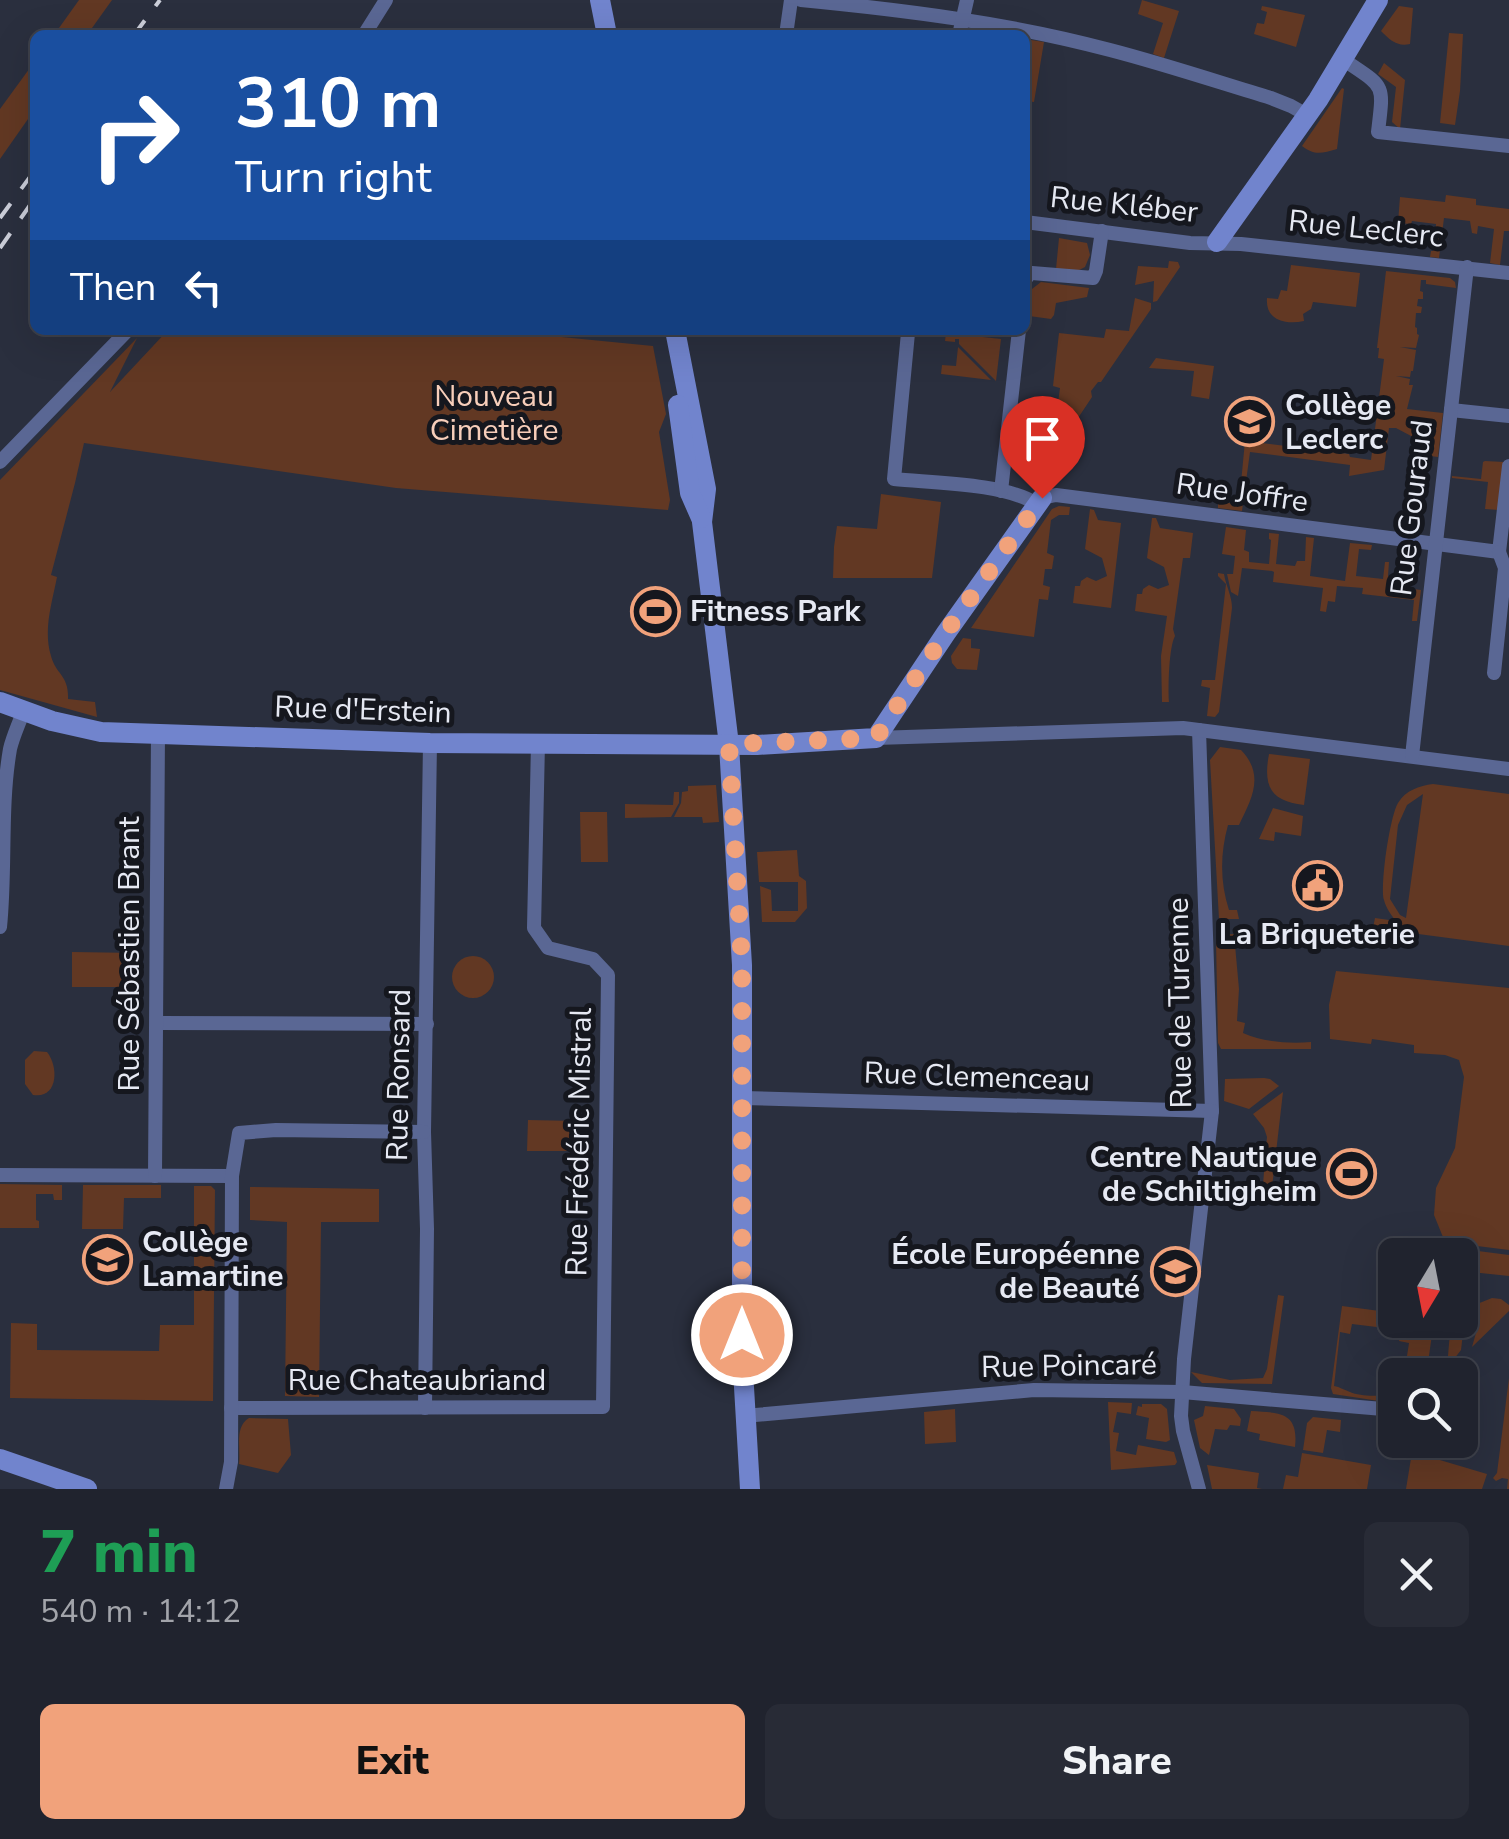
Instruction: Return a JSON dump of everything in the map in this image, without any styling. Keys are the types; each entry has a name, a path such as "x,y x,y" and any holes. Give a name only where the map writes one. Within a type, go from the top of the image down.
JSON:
{"street":[{"path":"367,30 386,0"},
{"path":"600,0 606,30"},
{"path":"787,30 791,0"},
{"path":"801,0 961,28 967,0"},
{"path":"1216,242 1307,116 1378,0"},
{"path":"1030,38 1107,49 1271,98 1307,116"},
{"path":"1344,60 1377,83 1383,94 1378,132 1509,146"},
{"name":"Rue Kléber","path":"1030,223 1190,243 1216,242"},
{"path":"1030,274 1093,278 1102,231"},
{"name":"Rue Leclerc","path":"1216,242 1509,273"},
{"name":"Rue Gouraud","path":"1412,756 1466,268"},
{"path":"0,462 123,335"},
{"path":"663,335 690,493 702,522"},
{"path":"676,335 706,489 702,522 729,744 742,950 742,1353 750,1489"},
{"name":"Rue Joffre","path":"908,335 894,479 1001,491 1040,501 1056,495 1499,552"},
{"path":"1001,491 1018,335"},
{"path":"1451,410 1509,416"},
{"path":"1494,672 1505,568 1499,552 1509,466"},
{"path":"876,738 1040,501"},
{"name":"Rue d'Erstein","path":"0,702 86,730 430,744 729,744 876,738"},
{"path":"0,927 7,763 23,712"},
{"path":"876,738 1183,728 1509,769"},
{"name":"Rue de Turenne","path":"1199,730 1212,1111 1182,1392 1183,1432 1199,1489"},
{"name":"Rue Sébastien Brant","path":"155,1176 158,732"},
{"name":"Rue Frédéric Mistral","path":"538,743 534,928 548,948 593,958 608,974 603,1407"},
{"name":"Rue Ronsard","path":"425,1408 424,1132 430,744"},
{"path":"157,1023 426,1024"},
{"name":"Rue Clemenceau","path":"742,1098 1212,1111"},
{"path":"226,1489 230,1462 232,1176 239,1133 424,1132"},
{"path":"0,1175 232,1176"},
{"name":"Rue Poincaré","path":"744,1416 1034,1390 1182,1392 1378,1409"},
{"name":"Rue Chateaubriand","path":"231,1408 603,1407"},
{"path":"0,1459 87,1489"}],"green space":[{"path":"79,0 112,0 91,30 58,30"},
{"path":"1142,0 1179,11 1164,58 1153,54 1163,23 1138,14"},
{"path":"1262,6 1305,15 1296,47 1254,34 1257,23 1264,24 1267,12 1261,10"},
{"path":"1399,6 1413,8 1410,44 1397,44 1381,31"},
{"path":"1449,33 1463,34 1455,125 1440,123"},
{"path":"1030,40 1044,42 1034,102 1030,102"},
{"path":"1384,63 1405,80 1400,129 1392,122 1396,87 1378,74"},
{"path":"30,68 30,116 0,159 0,109"},
{"path":"1342,88 1337,149 1319,153 1302,146"},
{"path":"1446,195 1476,199 1476,205 1509,209 1509,231 1504,231 1500,265 1490,263 1494,229 1478,226 1477,234 1472,233 1470,221 1444,218 1439,258 1430,257 1436,224 1398,223 1400,197 1445,202"},
{"path":"1059,238 1087,243 1090,255 1085,267 1077,271 1056,269"},
{"path":"1169,261 1178,262 1180,267 1153,302 1154,281 1135,285 1138,266 1168,268"},
{"path":"1291,265 1360,273 1356,307 1313,302 1303,314 1304,321 1290,322 1273,316 1267,298 1278,299 1281,290 1287,291"},
{"path":"1386,271 1450,278 1455,282 1456,288 1421,280 1423,299 1418,299 1417,306 1422,307 1421,313 1416,313 1416,348 1400,347 1416,350 1413,371 1410,377 1396,376 1410,379 1409,385 1413,385 1407,409 1443,413 1438,457 1430,456 1432,439 1413,437 1396,428 1389,428 1384,470 1349,476 1350,465 1250,452 1242,511 1218,508 1218,502 1239,504 1245,441 1371,460 1384,359 1378,358 1377,348"},
{"path":"1041,282 1089,288 1087,297 1056,303 1051,319 1030,316 1032,289"},
{"path":"1135,298 1151,303 1151,309 1091,391 1092,397 1050,460 1060,388 1053,386 1059,333 1104,338 1106,329 1129,331"},
{"name":"Nouveau Cimetière","path":"163,335 542,335 653,346 666,414 659,432 670,500 668,510 396,488 84,443 51,575 57,577 48,636 51,656 66,685 68,699 95,702 97,717 0,690 0,480 137,338 110,392"},
{"path":"946,335 1001,339 996,381 959,344 959,339 945,341"},
{"path":"958,347 991,380 941,374 942,365 956,366"},
{"path":"1156,358 1214,366 1209,399 1191,396 1194,371 1149,368"},
{"path":"1485,461 1504,462 1499,510 1485,509 1488,482 1452,478 1481,479"},
{"path":"881,494 941,502 932,578 833,578 837,526 877,529"},
{"path":"1070,507 1069,515 1051,520 1047,553 1054,556 1052,569 1045,569 1043,585 1050,587 1048,600 1039,599 1034,637 971,628 1052,509"},
{"path":"1090,509 1098,520 1121,523 1111,608 1073,603 1075,586 1080,586 1081,581 1107,576 1102,558 1085,549"},
{"path":"1152,518 1156,518 1160,528 1193,533 1190,558 1183,558 1170,657 1169,702 1162,702 1161,656 1167,616 1135,611 1137,594 1142,594 1143,589 1149,585 1158,589 1169,585 1164,567 1147,558"},
{"path":"1226,527 1246,530 1244,550 1249,552 1249,562 1269,564 1269,533 1279,534 1276,564 1295,566 1297,561 1305,561 1306,537 1314,538 1310,576 1345,581 1350,543 1372,545 1371,550 1359,549 1356,576 1383,579 1385,562 1389,562 1388,576 1398,578 1397,587 1421,590 1417,621 1412,621 1414,600 1362,594 1363,588 1337,586 1335,602 1328,601 1326,612 1320,611 1323,588 1273,582 1272,571 1242,568 1238,596 1231,592 1227,574 1233,574 1235,556 1222,554"},
{"path":"1218,573 1224,574 1232,608 1219,712 1215,717 1207,716 1210,688 1201,686 1202,680 1215,680 1226,584"},
{"path":"963,638 971,639 971,648 980,649 977,670 957,669 952,663 951,656"},
{"path":"1220,747 1241,750 1253,768 1254,787 1248,805 1239,825 1228,825 1222,868 1229,910 1237,910 1239,919 1219,919 1210,760"},
{"path":"1269,754 1310,759 1304,805 1276,796 1268,783"},
{"path":"1433,784 1509,794 1509,946 1373,928 1375,918 1396,921 1383,892 1386,850 1395,810 1413,789","holes":["1423,794 1406,918 1390,899 1398,825 1407,805"]},
{"path":"716,785 719,822 703,823 702,817 674,817 688,786"},
{"path":"674,792 679,792 679,803 671,817 625,818 625,804 673,805"},
{"path":"1273,808 1303,816 1301,836 1275,832 1274,841 1259,839"},
{"path":"580,812 607,812 608,862 581,862"},
{"path":"797,850 799,876 806,881 807,908 795,922 762,922 760,886 771,890 772,911 798,911 798,882 759,882 757,852"},
{"path":"1234,934 1239,989 1237,1021 1245,1023 1243,1033 1276,1042 1311,1042 1311,1049 1221,1049 1216,940 1220,935"},
{"path":"72,952 138,953 138,987 72,987"},
{"path":"473,956 488,962 494,977 488,992 473,998 458,992 452,977 458,962"},
{"path":"1336,971 1509,988 1509,1250 1478,1246 1478,1238 1443,1238 1434,1215 1436,1188 1455,1148 1464,1077 1459,1060 1414,1053 1414,1045 1330,1039 1329,1005"},
{"path":"34,1051 47,1052 53,1066 52,1087 41,1095 33,1095 25,1084 25,1060"},
{"path":"1264,1078 1279,1086 1249,1109 1224,1101 1225,1079"},
{"path":"1283,1092 1271,1196 1262,1196 1267,1137 1253,1114"},
{"path":"528,1120 578,1121 577,1151 527,1151"},
{"path":"0,1184 62,1185 62,1200 54,1200 53,1194 36,1194 39,1228 0,1228"},
{"path":"83,1185 161,1185 161,1198 124,1198 123,1229 82,1229"},
{"path":"194,1186 211,1186 215,1190 213,1401 10,1398 11,1323 37,1324 37,1350 159,1351 160,1325 194,1325"},
{"path":"250,1187 379,1189 379,1222 321,1222 319,1397 285,1396 287,1222 250,1220"},
{"path":"1478,1251 1509,1255 1509,1276 1478,1273"},
{"path":"1278,1295 1284,1296 1272,1384 1202,1383 1191,1372 1230,1380 1263,1378"},
{"path":"1501,1299 1509,1305 1509,1311 1472,1347 1478,1338 1478,1304"},
{"path":"1342,1306 1378,1311 1378,1327 1352,1324 1350,1334 1340,1332 1334,1386 1355,1394 1378,1395 1378,1401 1333,1394"},
{"path":"1431,1338 1429,1358 1407,1358 1409,1343 1399,1341"},
{"path":"1450,1338 1462,1338 1461,1350 1455,1358 1448,1358"},
{"path":"1509,1378 1509,1489 1507,1489 1508,1479 1493,1478 1497,1473"},
{"path":"1108,1402 1132,1403 1131,1414 1117,1412 1113,1432 1119,1433 1116,1451 1136,1455 1138,1445 1174,1452 1175,1465 1111,1470"},
{"path":"1142,1404 1161,1404 1167,1409 1170,1440 1146,1439 1149,1418 1136,1415"},
{"path":"1205,1406 1234,1409 1241,1419 1240,1426 1215,1429 1209,1455 1200,1448 1194,1420 1203,1416"},
{"path":"955,1409 956,1442 925,1444 924,1412"},
{"path":"1251,1411 1278,1414 1290,1420 1295,1447 1259,1440 1260,1434 1247,1431"},
{"path":"1313,1417 1341,1420 1340,1432 1327,1430 1323,1453 1303,1450 1307,1423"},
{"path":"249,1418 288,1419 291,1455 278,1473 239,1464 241,1427"},
{"path":"1302,1453 1371,1465 1367,1489 1283,1489 1286,1475 1298,1477"},
{"path":"1411,1458 1433,1458 1487,1474 1482,1489 1406,1489"},
{"path":"1207,1465 1259,1473 1257,1488 1262,1489 1212,1489"}],"railway":[{"path":"138,30 160,0"},
{"path":"0,218 30,177"},
{"path":"0,248 30,205"}],"place":[{"name":"Collège Leclerc","path":"1250,422"},
{"name":"Fitness Park","path":"655,611"},
{"name":"La Briqueterie","path":"1317,885"},
{"name":"Centre Nautique de Schiltigheim","path":"1352,1174"},
{"name":"Collège Lamartine","path":"107,1259"},
{"name":"École Européenne de Beauté","path":"1175,1271"}],"route":[{"path":"742,1335 742,964 729,744 876,738 1042,498"}]}
